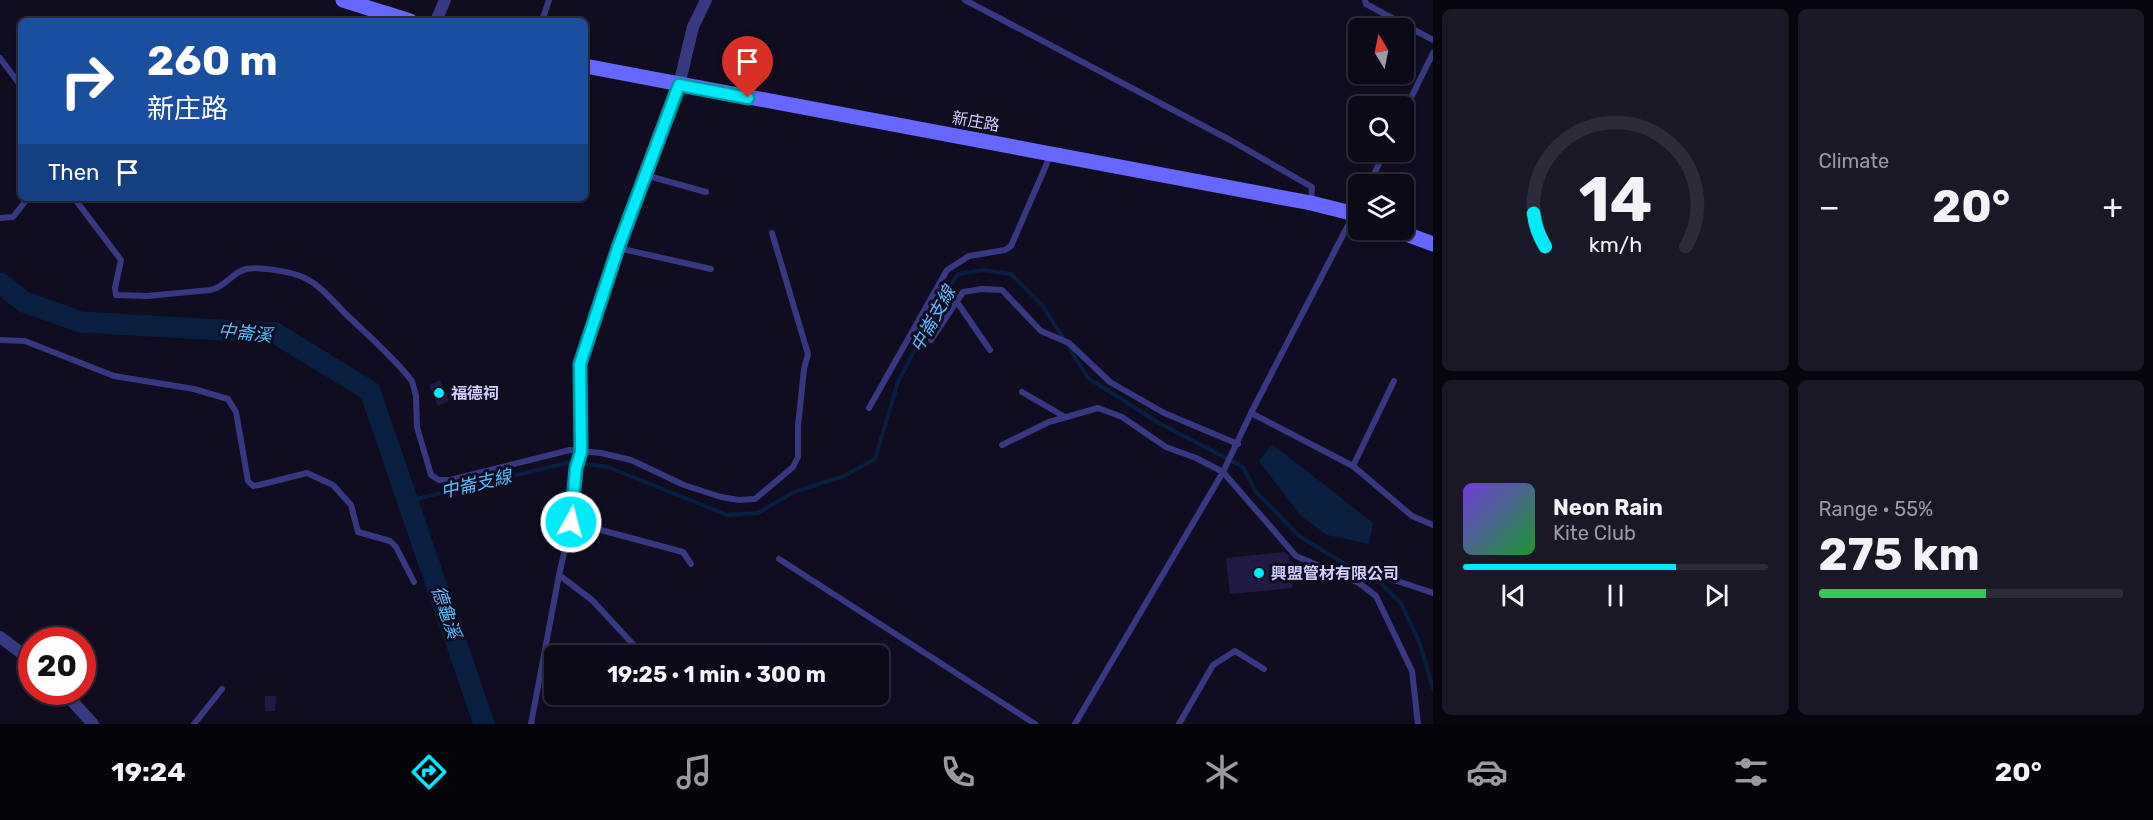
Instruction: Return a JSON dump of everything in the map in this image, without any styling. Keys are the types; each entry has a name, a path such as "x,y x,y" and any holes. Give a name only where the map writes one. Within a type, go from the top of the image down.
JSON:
{"street":[{"path":"343,0 400,18"},
{"path":"437,18 445,0"},
{"path":"581,452 580,364 618,248 679,85 693,27 706,0"},
{"name":"新庄路","path":"588,67 1348,210"},
{"path":"1414,237 1433,244"},
{"path":"0,637 18,650"},
{"path":"76,705 93,724"}],"lane":[{"path":"543,18 549,0"},
{"path":"964,0 1230,140 1312,187 1311,204"},
{"path":"1365,0 1366,4 1433,40"},
{"path":"1412,96 1433,52"},
{"path":"0,58 18,82"},
{"path":"868,408 947,270 969,256 1005,250 1011,246 1051,154"},
{"path":"645,175 706,192"},
{"path":"0,218 13,217 26,201"},
{"path":"76,201 121,260 115,288 116,295 147,296 210,290 220,288 234,275 253,269 291,273 305,278 323,291 412,381 416,396 417,427 431,475 439,480 450,480 570,450 601,453 632,460 684,485 721,497 740,500 755,500 793,467 798,457 798,426 804,369 808,354 772,233"},
{"path":"1075,724 1223,472 1251,412 1348,230"},
{"path":"618,248 711,269"},
{"path":"931,340 963,292 982,289 1002,290 1041,331 1070,343 1110,382 1164,413 1238,444"},
{"path":"957,302 990,350"},
{"path":"0,340 25,341 114,376 194,389 228,399 236,412 248,481 253,486 307,473 333,485 351,505 358,532 390,541 396,547 414,582"},
{"path":"1353,466 1394,381"},
{"path":"1022,392 1065,417"},
{"path":"1002,445 1049,422 1098,408 1122,417 1166,447 1196,458 1223,472 1296,556 1359,583 1376,596 1412,671 1418,724"},
{"path":"1251,412 1353,466 1412,516 1433,525"},
{"path":"531,724 571,522 576,468 581,452"},
{"path":"571,522 683,552 691,564"},
{"path":"779,559 1035,724"},
{"path":"559,574 592,600 634,645"},
{"path":"1391,579 1433,593"},
{"path":"1179,724 1213,665 1235,651 1264,669"},
{"path":"194,724 222,689"}],"water":[{"path":"1272,444 1373,523 1369,544 1327,535 1301,516 1259,461"}],"building":[{"name":"福德祠","path":"440,380 449,401 438,406 429,385"},
{"name":"興盟管材有限公司","path":"1285,552 1289,556 1293,588 1230,594 1226,558"},
{"path":"265,696 276,696 275,711 265,711"}],"waterway":[{"name":"中崙支線","path":"408,501 571,462 608,467 727,515 758,513 794,492 844,476 875,459 898,382 940,301 958,274 983,270 1011,274 1043,306 1088,378 1159,423 1243,467 1256,492 1299,536 1347,565 1376,578 1401,603 1420,644 1433,689"},
{"name":"中崙溪","path":"0,283 24,302 81,322 275,333 370,391 484,724"}],"place":[{"name":"福德祠","path":"439,393"},
{"name":"興盟管材有限公司","path":"1259,573"}],"route":[{"path":"571,522 576,468 581,452 580,364 618,248 679,85 748,98"}],"water label":[{"name":"德龜溪","path":"446,612"}]}
